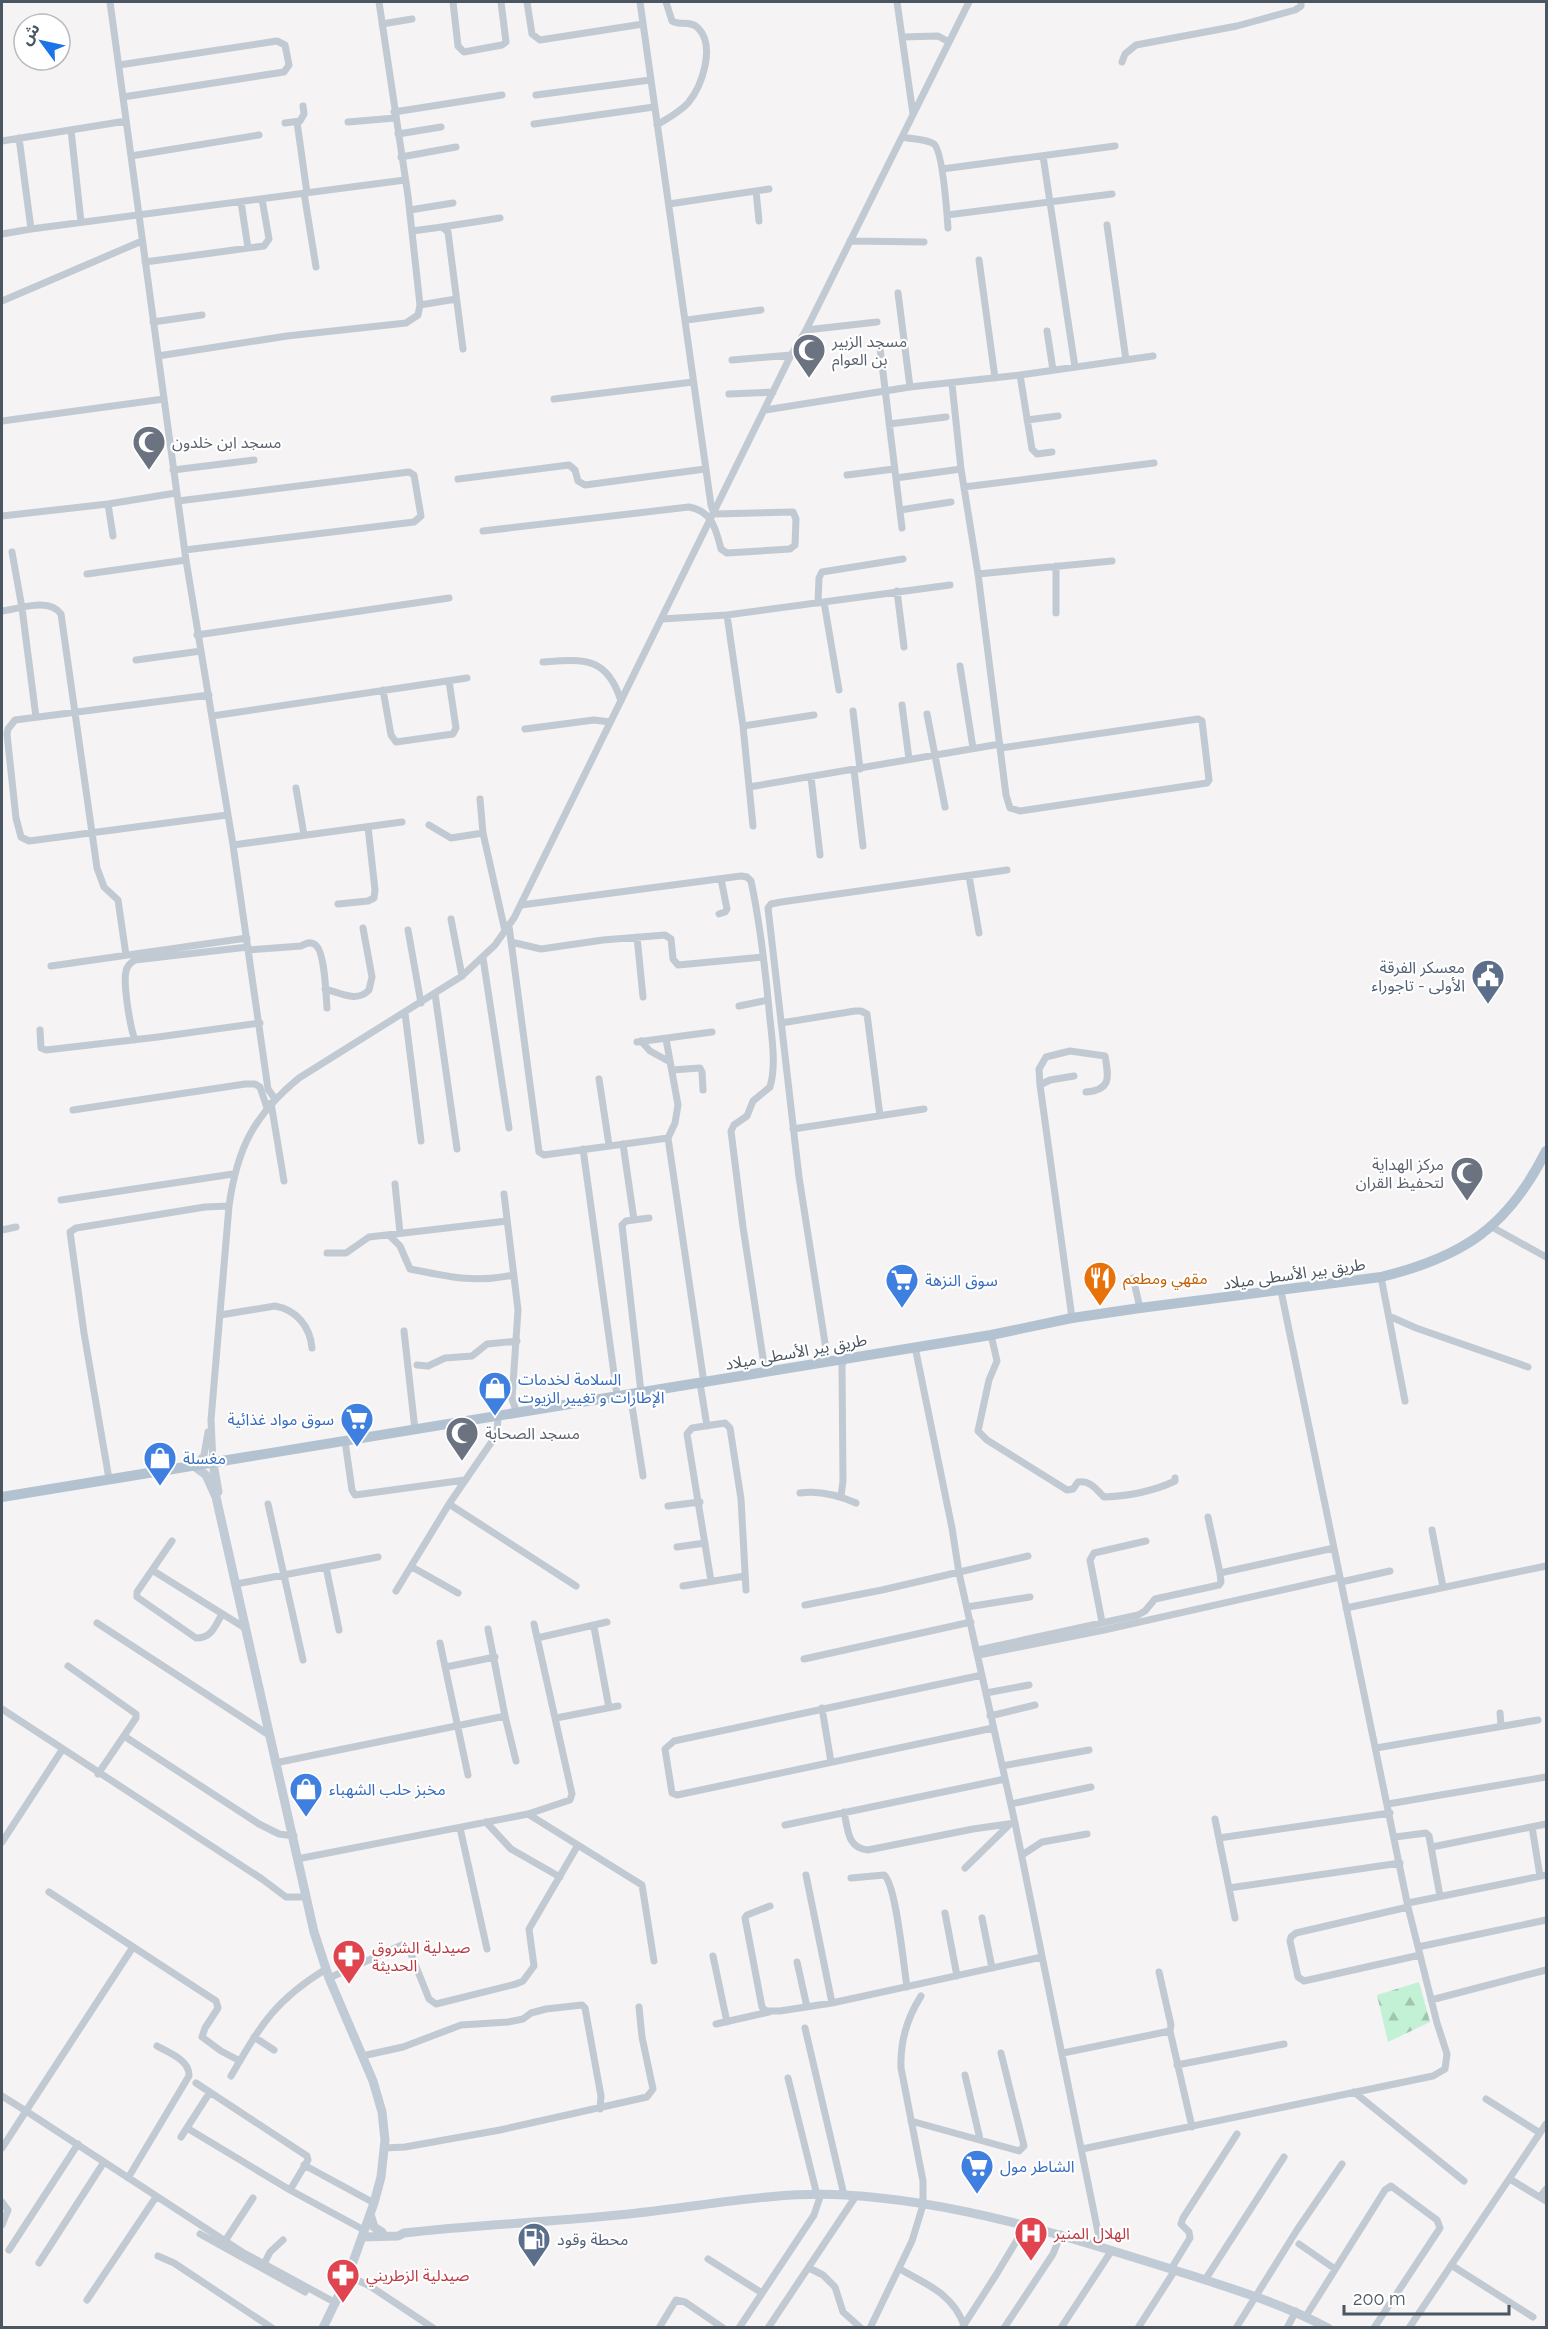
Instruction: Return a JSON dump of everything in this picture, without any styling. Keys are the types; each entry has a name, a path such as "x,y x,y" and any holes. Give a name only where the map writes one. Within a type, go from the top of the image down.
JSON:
{"main road":[{"name":"طريق بير الأسطى ميلاد","path":"2,1497 991,1335 1072,1318 1381,1277 1431,1263 1460,1249 1492,1227 1517,1199 1546,1150"},
{"path":"213,1463 218,1494 216,1497"},
{"path":"194,1466 206,1475 216,1497 314,1932 382,2112 384,2148 381,2177 374,2203 348,2276 323,2328"},
{"path":"363,2233 380,2235 604,2217 745,2199 819,2195 856,2196 923,2205 1061,2234 1256,2296 1296,2311 1310,2321 1328,2328"},
{"path":"370,2214 374,2227 380,2235"},
{"path":"357,2251 380,2235"}],"street":[{"path":"110,2 177,501 233,845 268,1089 284,1181"},
{"path":"158,356 287,336 406,323 414,319 420,305 410,210 379,2"},
{"path":"453,2 458,46 464,52 502,45 506,42 501,2"},
{"path":"527,2 532,34 535,39 540,40 644,24"},
{"path":"483,531 689,507 713,517 793,512 796,519 795,545 790,549 727,553 722,549 713,517 705,469 687,320 640,2"},
{"path":"657,125 681,109 692,96 704,71 706,54 704,37 700,30 693,24 678,24 672,21 666,2"},
{"path":"897,2 913,114"},
{"path":"194,1466 204,1455 211,1420 233,1174 248,1136 271,1104 320,1063 462,976 483,958 507,928 521,905 791,355 806,330 969,2"},
{"path":"1122,62 1125,54 1136,45 1237,26 1295,10 1301,6 1301,2"},
{"path":"382,24 412,19"},
{"path":"902,38 938,36 949,42"},
{"path":"119,65 277,41 285,45 289,65 284,72 123,97"},
{"path":"536,95 650,80"},
{"path":"348,122 502,95"},
{"path":"285,123 297,122 303,118 303,106"},
{"path":"534,124 654,107"},
{"path":"2,141 126,121"},
{"path":"297,122 316,267"},
{"path":"398,134 441,127"},
{"path":"71,130 81,222"},
{"path":"130,156 259,135"},
{"path":"902,137 935,145 942,169 948,228"},
{"path":"19,138 31,229"},
{"path":"942,169 1114,146"},
{"path":"401,157 456,147"},
{"path":"1043,156 1074,367"},
{"path":"2,234 405,180"},
{"path":"669,204 770,189"},
{"path":"756,191 759,221"},
{"path":"947,215 1112,194"},
{"path":"145,262 264,246 269,239 262,199"},
{"path":"241,202 248,248"},
{"path":"410,210 453,203"},
{"path":"412,231 500,218"},
{"path":"1107,225 1126,360"},
{"path":"442,227 448,232 463,349"},
{"path":"2,301 142,241"},
{"path":"850,241 924,242"},
{"path":"979,260 994,378"},
{"path":"898,293 910,387"},
{"path":"420,305 456,299"},
{"path":"687,320 761,310"},
{"path":"153,322 202,315"},
{"path":"806,330 877,322"},
{"path":"1047,331 1053,370"},
{"path":"880,348 902,528"},
{"path":"732,360 791,355"},
{"path":"765,410 910,387 952,384 1153,356"},
{"path":"1020,375 1033,452 1037,454 1052,452"},
{"path":"554,399 693,382"},
{"path":"749,787 857,770 973,747 1000,746 1198,718 1202,721 1209,780 1207,783 1016,812 1008,804 1000,746 978,574 961,469 952,384"},
{"path":"729,394 773,392"},
{"path":"2,421 164,399"},
{"path":"889,424 946,417"},
{"path":"1027,420 1058,417"},
{"path":"173,470 254,460"},
{"path":"964,487 1154,464"},
{"path":"458,479 569,465 575,470 578,481 585,485 705,469"},
{"path":"896,478 961,469"},
{"path":"847,475 894,470"},
{"path":"177,501 409,472 414,475 421,516 414,522 185,550"},
{"path":"2,516 108,504 176,493"},
{"path":"900,510 951,502"},
{"path":"108,504 113,536"},
{"path":"12,552 22,608 36,717"},
{"path":"839,690 821,603 819,578 822,572 903,559"},
{"path":"87,574 186,560"},
{"path":"978,574 1112,561"},
{"path":"1056,566 1056,613"},
{"path":"662,619 727,615 950,585"},
{"path":"897,591 904,647"},
{"path":"198,635 449,598"},
{"path":"2,611 49,605 57,608 61,614 97,868 101,882 118,900 126,955"},
{"path":"727,615 743,726 753,826"},
{"path":"136,660 201,651"},
{"path":"543,662 574,660 593,663 609,674 621,701"},
{"path":"960,666 973,747"},
{"path":"212,716 467,678"},
{"path":"383,690 390,735 396,742 453,734 456,728 449,681"},
{"path":"209,695 15,720 8,729 16,818 21,837 29,841 228,815"},
{"path":"902,705 909,759"},
{"path":"853,711 863,846"},
{"path":"927,714 933,755 945,807"},
{"path":"743,726 814,715"},
{"path":"525,729 594,720 610,722"},
{"path":"811,777 820,855"},
{"path":"296,788 304,835"},
{"path":"480,800 483,833 511,942 539,1152 544,1155 668,1138"},
{"path":"233,845 402,822"},
{"path":"429,825 451,838 483,833"},
{"path":"338,904 372,900 375,895 368,827"},
{"path":"828,1362 793,1129 768,913 771,904 1007,870"},
{"path":"521,905 744,876 751,881 763,957 773,1046 771,1084 768,1090 753,1101 747,1116 734,1125 731,1131 765,1371"},
{"path":"969,876 979,933"},
{"path":"719,914 724,913 727,909 721,879"},
{"path":"451,919 462,976"},
{"path":"325,989 355,997 361,997 369,990 372,976 363,928"},
{"path":"408,930 421,1003"},
{"path":"511,942 541,949 637,937 669,936 673,959 678,965 763,957"},
{"path":"637,937 643,997"},
{"path":"51,966 247,938"},
{"path":"135,1040 130,1025 126,974 131,963 146,959 248,948 315,944 322,958 327,1008"},
{"path":"483,958 509,1128"},
{"path":"435,994 457,1149"},
{"path":"738,1006 768,1000"},
{"path":"781,1023 855,1011 867,1014 880,1116"},
{"path":"405,1013 421,1140"},
{"path":"40,1030 41,1048 46,1050 260,1023"},
{"path":"670,1062 650,1051 639,1041 712,1032"},
{"path":"666,1039 678,1114 668,1138 707,1426"},
{"path":"1072,1318 1040,1085 1040,1067 1048,1055 1079,1051 1105,1056 1108,1076 1105,1084 1099,1090 1086,1092"},
{"path":"672,1070 700,1068 703,1090"},
{"path":"1040,1085 1050,1080 1074,1076"},
{"path":"599,1079 609,1145"},
{"path":"73,1110 245,1084 258,1085 271,1104"},
{"path":"793,1129 924,1109"},
{"path":"623,1144 634,1220"},
{"path":"583,1149 617,1395"},
{"path":"61,1200 233,1174"},
{"path":"395,1184 400,1233"},
{"path":"504,1194 518,1310 512,1399 517,1413"},
{"path":"109,1479 84,1333 70,1232 76,1228 229,1206"},
{"path":"643,1476 622,1229 623,1222 649,1218"},
{"path":"327,1253 346,1253 364,1239 507,1221"},
{"path":"2,1230 16,1227"},
{"path":"1492,1227 1546,1257"},
{"path":"388,1235 400,1246 410,1269 436,1275 482,1280 513,1275"},
{"path":"1381,1277 1405,1401"},
{"path":"1133,1278 1140,1308"},
{"path":"1082,2149 1432,2076 1446,2069 1447,2054 1431,2000 1408,1905 1281,1291"},
{"path":"220,1315 275,1306 283,1307 304,1323 311,1336 312,1348"},
{"path":"1389,1316 1416,1328 1528,1367"},
{"path":"404,1331 415,1430"},
{"path":"991,1335 997,1360 989,1380 978,1431 987,1440 1067,1490 1073,1490 1078,1482 1083,1482 1091,1484 1104,1497 1122,1497 1166,1485 1175,1481 1175,1478"},
{"path":"417,1365 428,1366 448,1358 472,1356 487,1344 517,1341"},
{"path":"915,1347 959,1573 1011,1804 1012,1823 1022,1856 1101,2247"},
{"path":"841,1496 843,1481 842,1365 844,1359"},
{"path":"396,1591 449,1504 497,1434 498,1417"},
{"path":"211,1420 213,1463"},
{"path":"711,1581 700,1502 687,1434 692,1428 725,1423 730,1428 741,1499 746,1590"},
{"path":"345,1441 352,1490 355,1496 465,1480"},
{"path":"800,1493 824,1492 856,1503"},
{"path":"668,1506 700,1502"},
{"path":"268,1504 303,1660"},
{"path":"449,1504 576,1586"},
{"path":"978,1652 1138,1615 1145,1611 1155,1599 1219,1585 1220,1573 1208,1517"},
{"path":"1432,1530 1443,1587"},
{"path":"1102,1622 1090,1560 1092,1555 1146,1540"},
{"path":"172,1541 137,1592 137,1597 196,1638 205,1638 209,1635 222,1614"},
{"path":"676,1546 705,1543"},
{"path":"1220,1573 1334,1548"},
{"path":"805,1605 1028,1556"},
{"path":"236,1584 378,1557"},
{"path":"1346,1608 1546,1566"},
{"path":"326,1567 339,1630"},
{"path":"412,1567 458,1593"},
{"path":"152,1570 245,1628"},
{"path":"978,1652 1104,1630 1390,1571"},
{"path":"683,1586 745,1576"},
{"path":"967,1607 1030,1597"},
{"path":"804,1659 971,1622"},
{"path":"97,1623 269,1736"},
{"path":"537,1638 607,1623"},
{"path":"297,1859 528,1814 567,1802 572,1798 534,1624"},
{"path":"594,1627 609,1708"},
{"path":"488,1629 516,1761"},
{"path":"440,1643 468,1775"},
{"path":"446,1667 495,1657"},
{"path":"68,1666 136,1714 136,1718 98,1774"},
{"path":"982,1675 674,1741 665,1749 672,1793 677,1795 993,1728"},
{"path":"986,1693 1029,1685"},
{"path":"990,1716 1035,1705"},
{"path":"556,1718 618,1706"},
{"path":"822,1708 831,1762"},
{"path":"2,1709 98,1774 270,1884 286,1897 305,1897"},
{"path":"1500,1713 1501,1725"},
{"path":"275,1763 505,1716"},
{"path":"1376,1748 1538,1720"},
{"path":"124,1736 259,1824 279,1834 294,1836"},
{"path":"2,1842 62,1750"},
{"path":"1002,1766 1089,1750"},
{"path":"1388,1804 1546,1777"},
{"path":"785,1825 1005,1779"},
{"path":"1011,1804 1091,1787"},
{"path":"844,1812 851,1842 855,1847 868,1850 1012,1823"},
{"path":"528,1814 642,1885 654,1961"},
{"path":"1219,1838 1390,1814"},
{"path":"1215,1819 1235,1918"},
{"path":"486,1822 510,1849 560,1877"},
{"path":"965,1868 1012,1823"},
{"path":"1432,1847 1546,1824"},
{"path":"1532,1827 1543,1876 1440,1896 1296,1933 1291,1936 1290,1941 1298,1977 1304,1981 1546,1920"},
{"path":"460,1828 487,1949"},
{"path":"1395,1837 1427,1833 1432,1847 1440,1896"},
{"path":"1022,1856 1042,1842 1087,1834"},
{"path":"231,2076 271,2012 290,1993 328,1973 402,1945 409,1949 429,1999 435,2004 523,1981 534,1966 529,1929 578,1845"},
{"path":"1229,1888 1400,1863"},
{"path":"806,1875 832,2003"},
{"path":"851,1878 884,1875 889,1880 907,1987"},
{"path":"49,1892 216,2001 218,2008 202,2037 220,2051 240,2061"},
{"path":"770,1906 747,1915 745,1924 762,2007 766,2012 772,2012"},
{"path":"945,1913 957,1976"},
{"path":"982,1918 992,1968"},
{"path":"2,2148 133,1947"},
{"path":"714,1956 728,2022"},
{"path":"716,2024 772,2012 832,2003 1042,1957"},
{"path":"797,1962 807,2007"},
{"path":"1431,2000 1546,1970"},
{"path":"1159,1972 1192,2127"},
{"path":"870,2328 900,2269 912,2241 923,2205 923,2181 900,2054 907,2023 921,1996"},
{"path":"362,2056 403,2047 461,2025 508,2022 524,2019 531,2013 546,2009 582,2005 585,2008 599,2085 600,2109"},
{"path":"384,2148 440,2141 600,2109 647,2097 653,2088 642,2037 639,2007"},
{"path":"805,2028 844,2195"},
{"path":"1063,2053 1170,2031"},
{"path":"254,2037 274,2050"},
{"path":"1177,2065 1284,2044"},
{"path":"128,2178 189,2076 185,2063 157,2046"},
{"path":"911,2121 1019,2151 1023,2148 1001,2053"},
{"path":"965,2075 980,2139"},
{"path":"739,2328 814,2215 819,2195 788,2078"},
{"path":"196,2083 307,2156 308,2159 290,2190"},
{"path":"181,2137 210,2092"},
{"path":"1354,2092 1464,2181"},
{"path":"2,2096 225,2241 334,2306"},
{"path":"1486,2099 1540,2133"},
{"path":"1408,2328 1546,2124"},
{"path":"187,2128 363,2233"},
{"path":"1138,2328 1190,2238 1190,2233 1181,2224 1182,2218 1237,2134"},
{"path":"9,2250 78,2144"},
{"path":"1205,2280 1284,2157"},
{"path":"39,2263 104,2162"},
{"path":"1236,2328 1297,2230 1342,2164"},
{"path":"304,2165 374,2203"},
{"path":"1510,2179 1543,2199 1546,2189"},
{"path":"1310,2321 1335,2269 1385,2190 1391,2186 1437,2220 1440,2228 1374,2328"},
{"path":"768,2328 856,2196"},
{"path":"87,2300 156,2197"},
{"path":"225,2241 253,2198"},
{"path":"2,2202 8,2210 2,2225"},
{"path":"963,2326 1026,2225"},
{"path":"200,2234 334,2306"},
{"path":"1004,2328 1053,2254 1061,2234"},
{"path":"264,2264 270,2253 284,2240"},
{"path":"1299,2244 1335,2269"},
{"path":"1061,2328 1112,2250"},
{"path":"158,2256 174,2263 272,2328"},
{"path":"708,2259 762,2293"},
{"path":"1451,2265 1533,2317"},
{"path":"809,2268 823,2276 835,2287 843,2312 861,2328"},
{"path":"900,2269 946,2295 959,2312 963,2326"},
{"path":"348,2276 370,2286 433,2328"},
{"path":"659,2328 676,2300 685,2302 723,2328"},
{"path":"1287,2328 1296,2311"}],"green space":[{"path":"1419,1982 1430,2022 1388,2042 1377,1995"}],"place":[{"name":"مسجد الزبير بن العوام","path":"809,379"},
{"name":"مسجد ابن خلدون","path":"149,471"},
{"name":"معسكر الفرقة الأولى - تاجوراء","path":"1488,1005"},
{"name":"مركز الهداية لتحفيظ القران","path":"1467,1202"},
{"name":"مقهي ومطعم","path":"1100,1307"},
{"name":"سوق النزهة","path":"902,1309"},
{"name":"السلامة لخدمات الإطارات و تغيير الزيوت","path":"495,1417"},
{"name":"سوق مواد غذائية","path":"357,1448"},
{"name":"مسجد الصحابة","path":"462,1462"},
{"name":"مغسلة","path":"160,1487"},
{"name":"مخبز حلب الشهباء","path":"306,1818"},
{"name":"صيدلية الشروق الحديثة","path":"349,1985"},
{"name":"الشاطر مول","path":"977,2195"},
{"name":"الهلال المنير","path":"1031,2262"},
{"name":"محطة وقود","path":"534,2268"},
{"name":"صيدلية الزطريني","path":"343,2304"}]}
